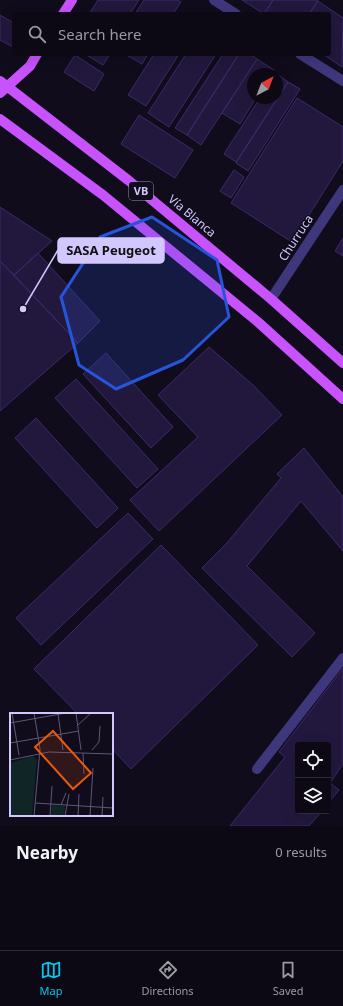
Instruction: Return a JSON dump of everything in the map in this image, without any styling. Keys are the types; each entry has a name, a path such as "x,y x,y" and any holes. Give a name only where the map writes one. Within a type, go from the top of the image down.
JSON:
{"main road":[{"path":"64,12 72,0"},
{"path":"3,87 30,66 36,56"},
{"name":"Vía Blanca","path":"3,87 128,180 271,299 343,364"},
{"name":"VB","path":"0,119 103,195 258,322 343,399"}],"street":[{"path":"214,0 233,12"},
{"path":"303,56 343,81"},
{"name":"Churruca","path":"271,299 343,190"},
{"path":"257,769 343,658"}],"highlighted area":[{"path":"152,217 217,260 229,317 183,360 116,389 79,365 61,297 100,237"}],"building":[{"path":"98,0 139,0 131,12 90,12"},
{"path":"144,0 177,0 181,2 174,12 136,12"},
{"path":"242,0 273,0 265,12 261,12"},
{"path":"273,0 318,0 310,12 265,12"},
{"path":"318,1 343,18 342,67 326,56 331,56 331,12 310,12"},
{"path":"0,15 12,22 12,46 0,40"},
{"path":"74,56 77,56 104,74 94,91 64,72"},
{"path":"88,56 109,56 103,65"},
{"path":"128,56 147,56 142,64"},
{"path":"153,56 178,56 146,106 128,95"},
{"path":"185,56 215,56 169,127 148,113"},
{"path":"222,56 238,56 187,135 175,128"},
{"path":"238,56 253,56 257,59 251,68 247,68 247,74 201,145 187,135"},
{"path":"257,59 271,68 251,68"},
{"path":"247,74 247,104 252,104 240,124 222,113"},
{"path":"283,78 288,82 283,90"},
{"path":"288,82 300,89 248,171 236,163 274,104 283,104 283,90"},
{"path":"297,98 343,127 343,161 292,242 231,203"},
{"path":"256,104 274,104 236,162 224,154"},
{"path":"139,115 193,150 175,178 121,144"},
{"path":"234,170 244,177 231,198 220,191"},
{"path":"0,207 52,241 14,275 0,261"},
{"path":"343,238 343,256 335,251"},
{"path":"38,253 100,321 78,343 14,275"},
{"path":"0,261 78,343 0,411"},
{"path":"209,347 253,385 282,415 159,531 130,500 198,437 158,395"},
{"path":"106,353 173,427 151,448 83,374"},
{"path":"76,379 158,469 137,488 55,398"},
{"path":"36,418 118,508 97,528 15,438"},
{"path":"304,448 343,497 343,551 301,501 247,566 315,633 292,657 202,568 226,544 281,478 277,474"},
{"path":"128,513 153,539 41,645 16,618"},
{"path":"161,545 258,645 131,769 113,750 113,713 77,713 34,669"},
{"path":"343,668 343,764 331,782 331,742 295,742 295,814 319,814 309,826 230,826 285,757 279,752"},
{"path":"331,784 339,790 331,799"}],"place":[{"name":"SASA Peugeot","path":"23,309"}]}
